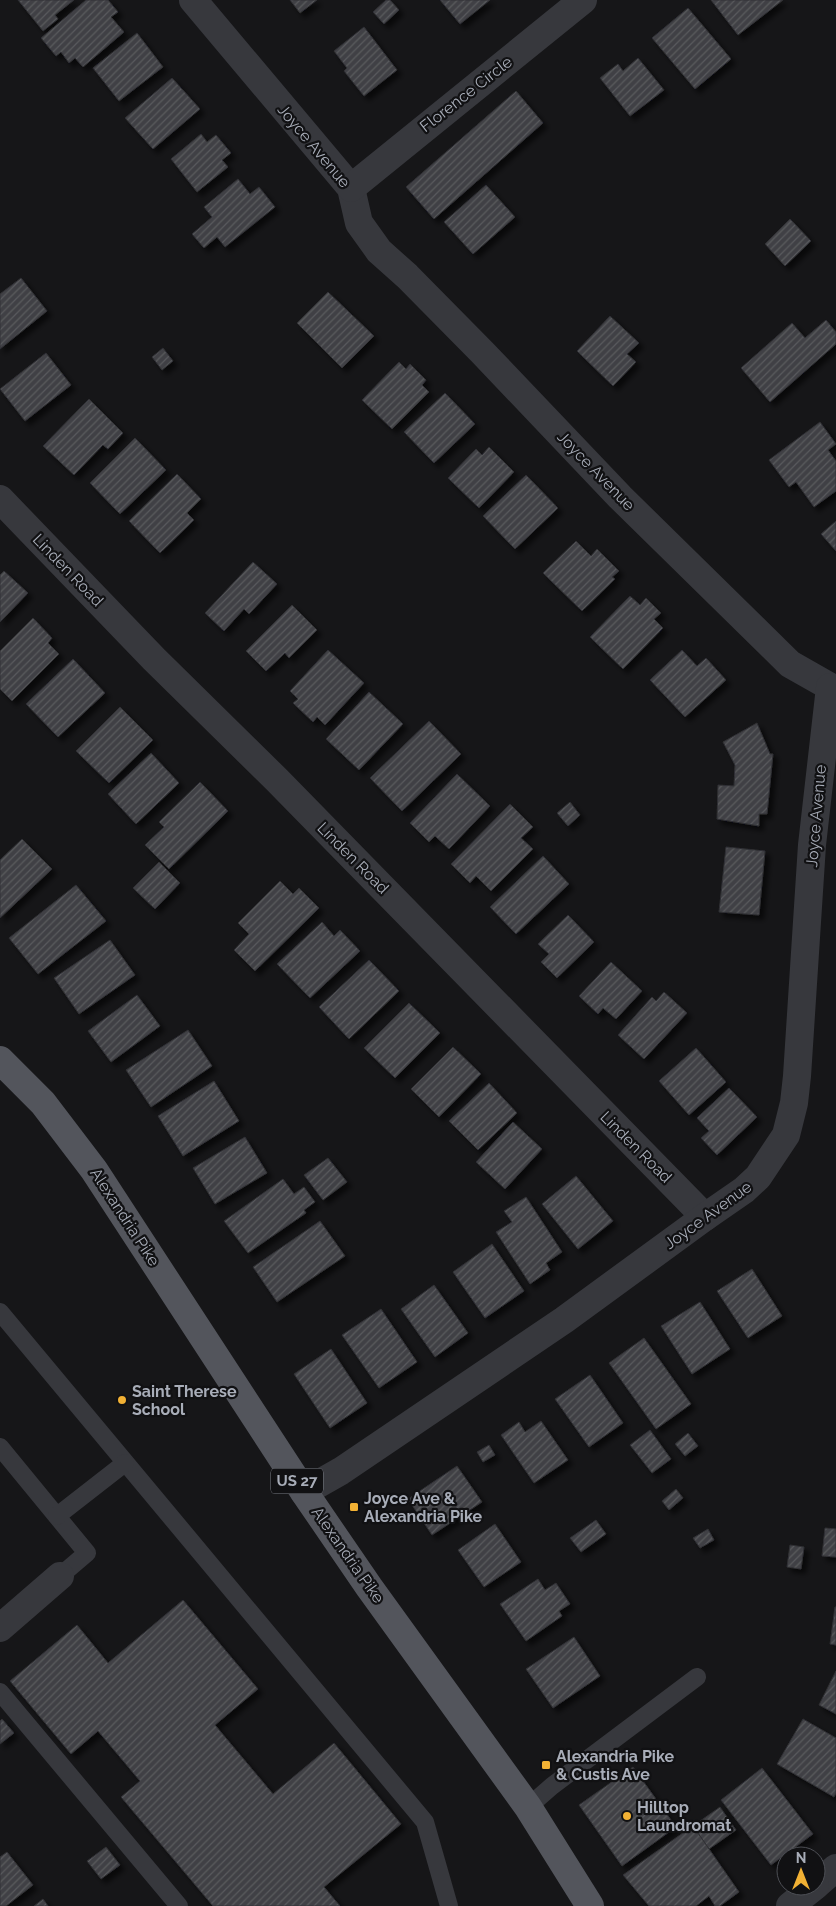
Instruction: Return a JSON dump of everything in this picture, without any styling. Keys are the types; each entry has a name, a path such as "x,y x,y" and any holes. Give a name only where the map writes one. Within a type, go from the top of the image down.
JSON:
{"main road":[{"name":"Alexandria Pike","path":"0,1060 43,1103 94,1170 304,1492 369,1587 528,1807 590,1906"}],"street":[{"name":"Joyce Avenue","path":"193,0 351,188 360,223 379,251 407,276 482,352 620,497 790,664 833,689 812,845 794,1103 786,1135 758,1178 548,1331 341,1471 304,1492"},
{"name":"Florence Circle","path":"351,188 582,0"},
{"name":"Linden Road","path":"0,499 154,659 705,1217"},
{"path":"0,1628 60,1576"},
{"path":"826,1876 836,1868"},
{"path":"790,1906 802,1896"}],"lane":[{"path":"0,1312 424,1822 449,1906"},
{"path":"0,1447 87,1553 60,1576"},
{"path":"57,1516 125,1463"},
{"path":"528,1807 552,1786 697,1677"},
{"path":"0,1692 179,1906"}],"building":[{"path":"18,0 74,0 55,15 58,19 43,31"},
{"path":"86,0 108,0 118,12 111,17 124,32 83,67 75,58 69,63 61,52 56,56 41,38"},
{"path":"290,0 317,0 300,13"},
{"path":"386,0 390,0 399,10 384,24 373,12"},
{"path":"440,0 490,0 460,24"},
{"path":"711,0 783,0 738,35"},
{"path":"688,8 731,59 695,89 652,38"},
{"path":"364,27 397,70 364,96 344,71 347,68 334,51"},
{"path":"137,33 163,67 119,101 93,68"},
{"path":"638,58 664,90 630,116 600,78 618,64 623,71"},
{"path":"172,78 200,109 153,149 125,118"},
{"path":"516,91 543,123 434,219 406,187"},
{"path":"201,134 207,142 216,135 231,153 222,160 228,167 197,192 171,159"},
{"path":"238,179 250,194 259,187 275,207 225,247 217,237 204,248 192,234 212,217 204,207"},
{"path":"486,185 515,217 473,254 444,222"},
{"path":"790,219 811,241 785,266 765,244"},
{"path":"21,278 47,311 0,349 0,294"},
{"path":"328,292 374,336 342,368 297,323"},
{"path":"610,316 639,343 627,354 636,362 613,386 577,351"},
{"path":"826,320 836,332 836,344 770,402 741,368 792,323 805,338"},
{"path":"163,348 173,361 162,370 152,357"},
{"path":"46,353 71,385 25,421 0,389"},
{"path":"399,362 406,369 410,364 426,380 422,385 429,392 392,429 362,400"},
{"path":"445,393 475,424 434,463 404,432"},
{"path":"89,399 123,433 108,449 103,445 74,475 43,446"},
{"path":"820,422 836,444 828,450 836,461 836,491 814,507 796,482 789,487 769,460"},
{"path":"135,438 166,470 120,514 90,483"},
{"path":"489,447 514,472 479,508 448,478 476,449 482,455"},
{"path":"177,474 201,499 187,513 194,520 160,553 129,521"},
{"path":"526,475 558,508 515,549 483,516"},
{"path":"836,521 836,551 821,534"},
{"path":"576,541 591,556 597,549 619,571 612,577 615,579 582,611 543,573"},
{"path":"253,562 277,584 249,614 244,609 224,631 205,613"},
{"path":"4,571 28,593 0,622 0,575"},
{"path":"630,596 640,605 646,598 661,613 654,619 663,628 623,669 590,637"},
{"path":"292,605 317,630 289,658 285,653 266,671 246,651"},
{"path":"33,618 52,638 48,643 59,654 12,701 0,689 0,651"},
{"path":"328,650 364,683 325,725 317,717 313,722 293,703 298,699 290,691"},
{"path":"682,650 697,666 706,658 726,680 685,717 650,680"},
{"path":"73,659 105,693 58,737 26,704"},
{"path":"369,692 403,724 359,770 326,739"},
{"path":"120,707 153,740 109,783 76,751"},
{"path":"429,721 461,754 402,811 370,778"},
{"path":"757,723 770,754 773,754 767,814 759,814 759,826 717,819 718,785 734,786 735,765 723,742"},
{"path":"151,753 179,783 136,824 108,794"},
{"path":"457,774 490,806 449,849 435,836 429,842 410,823"},
{"path":"200,782 228,811 169,869 145,845 164,827 159,822"},
{"path":"570,802 580,815 568,826 557,813"},
{"path":"510,804 533,827 521,838 533,849 491,891 476,876 470,883 451,864"},
{"path":"22,839 52,869 0,918 0,860"},
{"path":"726,847 765,851 759,915 719,912"},
{"path":"543,856 569,884 516,934 490,907"},
{"path":"159,862 180,883 155,909 133,888"},
{"path":"280,881 293,894 299,888 319,908 255,971 234,950 249,934 238,923"},
{"path":"76,885 106,921 38,974 9,938"},
{"path":"568,915 594,942 557,978 541,962 549,954 538,944"},
{"path":"322,922 334,936 340,930 360,951 310,998 277,964"},
{"path":"110,940 135,975 79,1014 54,978"},
{"path":"369,960 399,991 349,1039 319,1007"},
{"path":"611,962 642,991 616,1019 603,1008 598,1014 579,996"},
{"path":"664,992 687,1013 644,1059 618,1035 652,997 656,1001"},
{"path":"137,995 160,1026 111,1062 88,1031"},
{"path":"409,1003 440,1033 395,1078 364,1048"},
{"path":"188,1030 212,1066 151,1107 126,1070"},
{"path":"453,1047 481,1074 439,1117 411,1089"},
{"path":"696,1048 726,1082 689,1115 659,1081"},
{"path":"214,1081 239,1121 183,1156 158,1116"},
{"path":"489,1083 517,1113 478,1150 449,1121"},
{"path":"729,1088 757,1117 717,1155 701,1138 709,1131 697,1118"},
{"path":"513,1122 542,1149 505,1189 476,1162"},
{"path":"245,1137 267,1173 215,1204 193,1168"},
{"path":"328,1158 347,1182 323,1200 304,1175"},
{"path":"576,1176 613,1221 578,1249 542,1204"},
{"path":"283,1179 294,1194 304,1187 315,1202 304,1210 306,1213 248,1253 224,1221"},
{"path":"526,1197 562,1252 546,1263 550,1270 530,1284 496,1232 512,1222 504,1211"},
{"path":"320,1221 345,1256 277,1302 253,1267"},
{"path":"492,1244 524,1291 485,1318 453,1272"},
{"path":"752,1269 782,1316 748,1338 717,1291"},
{"path":"434,1285 468,1333 435,1357 401,1309"},
{"path":"700,1302 730,1349 692,1374 661,1326"},
{"path":"381,1309 417,1362 379,1388 342,1335"},
{"path":"644,1338 691,1404 656,1429 609,1363"},
{"path":"331,1349 367,1403 330,1428 294,1374"},
{"path":"590,1375 623,1423 589,1447 555,1399"},
{"path":"541,1421 568,1460 534,1483 501,1435 519,1422 525,1432"},
{"path":"650,1430 671,1459 652,1473 630,1445"},
{"path":"688,1433 698,1446 685,1456 675,1444"},
{"path":"489,1445 495,1455 483,1462 477,1452"},
{"path":"457,1466 482,1502 432,1535 408,1499"},
{"path":"676,1489 683,1498 669,1510 662,1501"},
{"path":"596,1520 606,1534 581,1552 570,1538"},
{"path":"495,1524 521,1562 484,1587 458,1550"},
{"path":"825,1528 836,1529 836,1557 822,1556"},
{"path":"708,1529 714,1540 700,1548 693,1538"},
{"path":"790,1545 804,1547 801,1569 787,1567"},
{"path":"538,1579 545,1590 556,1583 570,1604 559,1611 562,1616 526,1641 500,1604"},
{"path":"183,1600 258,1689 215,1725 273,1794 334,1743 401,1824 324,1887 340,1906 213,1906 121,1797 140,1781 98,1731 71,1754 10,1681 77,1625 108,1663"},
{"path":"836,1607 836,1645 830,1644"},
{"path":"574,1637 600,1676 553,1708 526,1669"},
{"path":"836,1671 836,1714 819,1705"},
{"path":"2,1719 14,1733 0,1744 0,1721"},
{"path":"803,1719 836,1738 836,1793 834,1797 777,1764"},
{"name":"Hilltop Laundromat","path":"633,1767 676,1827 622,1866 579,1805"},
{"path":"762,1768 813,1834 797,1846 776,1846 776,1861 771,1865 721,1800"},
{"path":"720,1807 736,1830 709,1849 693,1826"},
{"path":"693,1826 739,1892 720,1906 715,1906 709,1896 696,1906 649,1906 623,1875"},
{"path":"106,1847 120,1865 101,1879 87,1861"},
{"path":"7,1852 33,1885 6,1906 0,1906 0,1857"},
{"path":"43,1899 48,1906 34,1906"}],"place":[{"name":"Saint Therese School","path":"122,1400"},
{"name":"Joyce Ave & Alexandria Pike","path":"354,1507"},
{"name":"Alexandria Pike & Custis Ave","path":"546,1765"},
{"name":"Hilltop Laundromat","path":"627,1816"}]}
